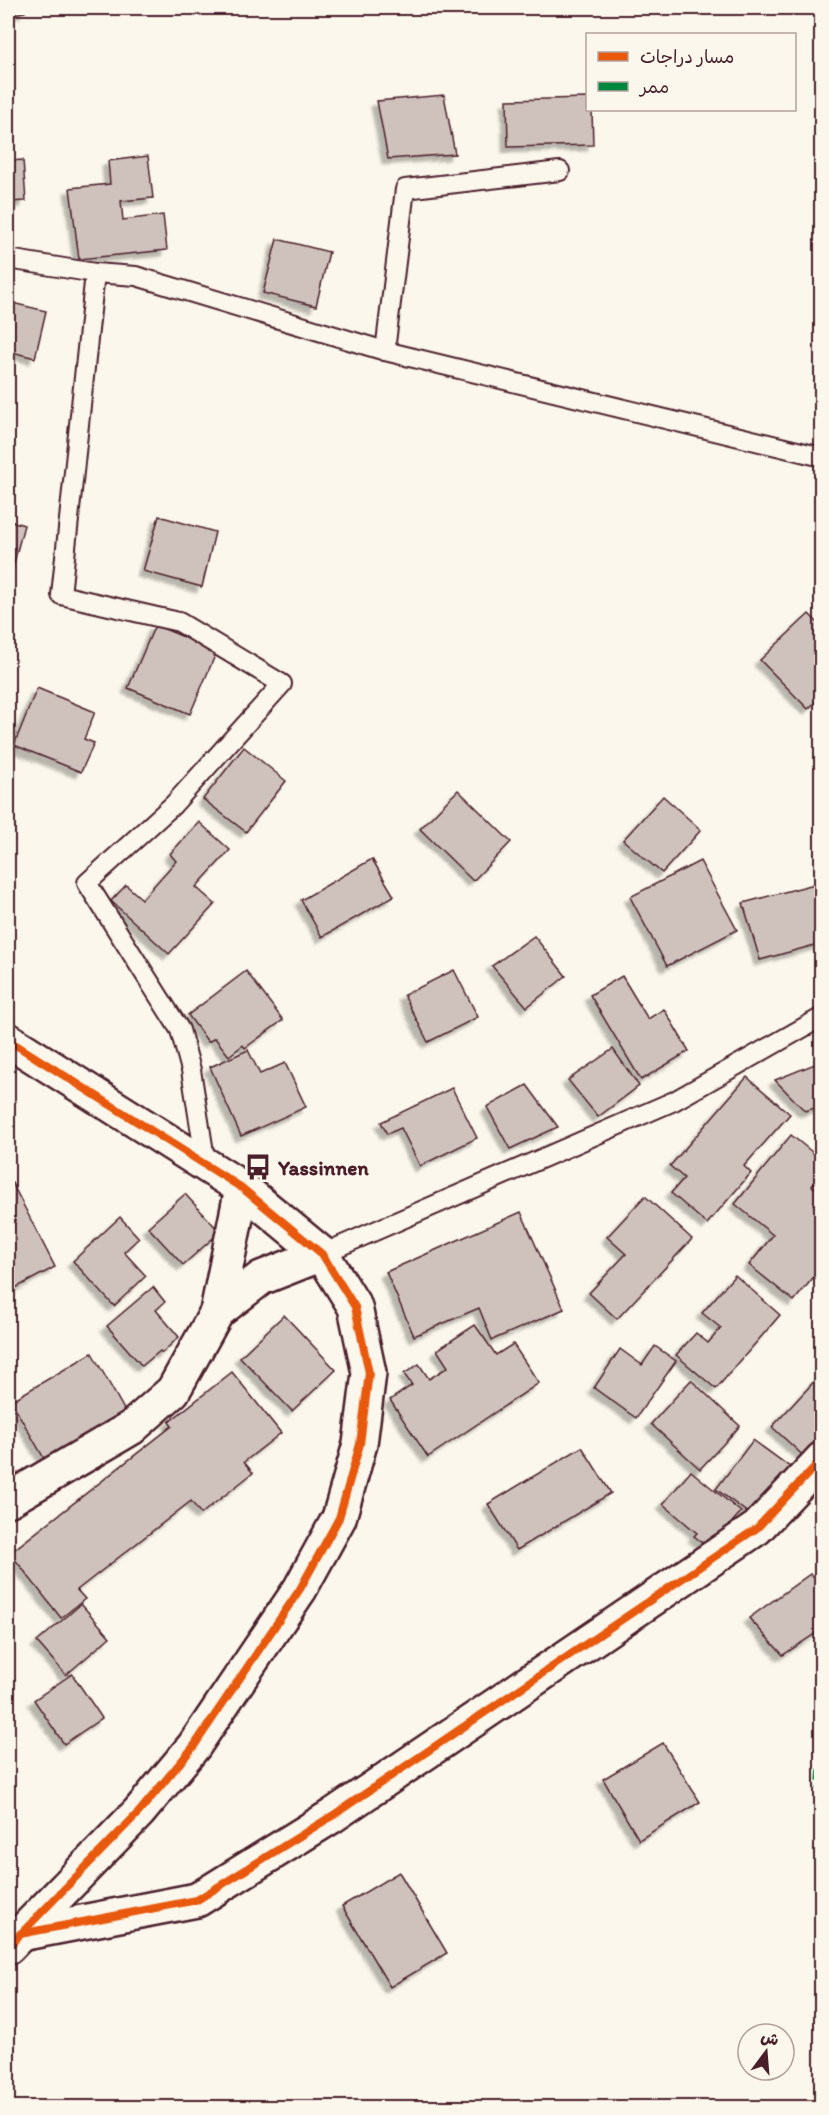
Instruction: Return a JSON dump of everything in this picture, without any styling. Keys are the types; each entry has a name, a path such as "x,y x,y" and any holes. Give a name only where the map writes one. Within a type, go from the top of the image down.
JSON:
{"street":[{"path":"8,1040 242,1188 322,1254 354,1307 369,1373 360,1444 339,1518 300,1589 194,1746 139,1812 14,1941"},
{"path":"8,1500 131,1428 173,1391 217,1312 242,1188"},
{"path":"217,1312 261,1278 322,1254"},
{"path":"14,1941 197,1900 332,1816 756,1528 822,1459"}],"lane":[{"path":"385,351 405,189 560,171"},
{"path":"8,258 95,273 136,276 385,351 822,457"},
{"path":"95,273 61,595 179,622 282,684 173,805 87,883 180,1030 191,1070 206,1165"},
{"path":"322,1254 674,1101 822,1017"}],"building":[{"path":"8,8 24,8 25,12 8,15"},
{"path":"444,95 455,154 388,159 377,101"},
{"path":"586,98 586,111 592,111 593,145 508,147 507,100"},
{"path":"148,156 153,198 121,201 123,220 163,215 167,250 79,259 70,188 110,184 108,161"},
{"path":"23,160 26,201 8,202 8,161"},
{"path":"277,239 329,252 316,306 263,293"},
{"path":"8,302 46,311 35,358 8,351"},
{"path":"159,516 215,532 202,587 143,571"},
{"path":"8,520 24,525 10,578 8,578"},
{"path":"809,614 822,627 822,696 808,709 760,660"},
{"path":"155,625 217,651 190,714 128,688"},
{"path":"37,688 95,712 84,739 94,743 81,772 14,745"},
{"path":"244,747 286,781 246,832 203,799"},
{"path":"458,790 511,842 473,881 420,829"},
{"path":"663,796 701,830 662,873 623,840"},
{"path":"199,822 230,850 196,887 215,904 169,954 111,901 126,885 142,899 176,861 170,854"},
{"path":"372,859 394,896 322,937 301,900"},
{"path":"700,861 737,930 667,966 630,897"},
{"path":"822,882 822,943 760,960 743,903"},
{"path":"534,936 566,976 527,1007 492,966"},
{"path":"454,970 478,1017 428,1042 404,995"},
{"path":"246,971 283,1020 245,1048 243,1045 229,1056 215,1038 208,1042 188,1015"},
{"path":"622,976 648,1019 664,1009 689,1051 641,1080 590,995"},
{"path":"613,1049 639,1086 598,1117 568,1080"},
{"path":"248,1050 260,1074 285,1063 306,1107 241,1136 210,1067"},
{"path":"822,1061 822,1106 805,1111 775,1080"},
{"path":"747,1077 790,1114 744,1166 751,1173 707,1224 671,1193 684,1178 670,1166"},
{"path":"527,1085 558,1127 510,1149 487,1107"},
{"path":"452,1088 477,1138 420,1166 401,1128 387,1134 381,1122"},
{"path":"791,1135 822,1160 822,1174 812,1186 822,1194 822,1267 794,1301 749,1265 773,1235 735,1204"},
{"path":"8,1175 55,1267 8,1292"},
{"path":"185,1194 220,1232 183,1265 148,1227"},
{"path":"645,1196 692,1239 617,1319 589,1293 626,1254 607,1237"},
{"path":"521,1212 564,1309 492,1340 479,1308 414,1336 386,1272"},
{"path":"120,1217 139,1238 124,1252 146,1276 114,1306 73,1261"},
{"path":"735,1275 780,1315 716,1389 676,1355 696,1333 708,1343 721,1328 702,1313"},
{"path":"153,1287 165,1302 156,1310 179,1337 162,1353 160,1351 142,1366 107,1326"},
{"path":"284,1315 336,1370 292,1411 240,1357"},
{"path":"475,1325 496,1355 513,1344 539,1383 428,1457 390,1400 412,1385 404,1374 419,1364 429,1379 448,1367 437,1350"},
{"path":"655,1346 676,1361 636,1418 594,1388 620,1349 642,1365"},
{"path":"92,1353 126,1413 45,1460 11,1401"},
{"path":"232,1372 281,1433 244,1462 253,1473 201,1514 191,1501 77,1590 85,1599 61,1618 10,1553 172,1426 169,1422"},
{"path":"822,1373 822,1447 809,1461 772,1427"},
{"path":"691,1380 740,1426 700,1469 651,1424"},
{"path":"753,1440 794,1470 756,1519 716,1489"},
{"path":"582,1447 611,1493 517,1550 488,1504"},
{"path":"691,1471 741,1512 709,1548 694,1536 697,1533 663,1504"},
{"path":"810,1574 822,1586 822,1629 783,1655 749,1618"},
{"path":"81,1604 110,1637 66,1675 37,1642"},
{"path":"8,1614 14,1622 8,1627"},
{"path":"72,1674 102,1718 64,1744 34,1700"},
{"path":"663,1743 700,1802 639,1840 603,1779"},
{"path":"399,1872 447,1953 390,1987 342,1906"}],"marked path":[{"path":"822,1751 819,1785 822,1802"}],"cycle path":[{"path":"8,1040 242,1188 322,1254 355,1307 369,1373 360,1444 339,1518 300,1589 194,1746 139,1812 8,1947"},
{"path":"20,1934 197,1900 332,1816 757,1528 822,1459"}],"place":[{"name":"Yassinnen","path":"258,1167"}]}
